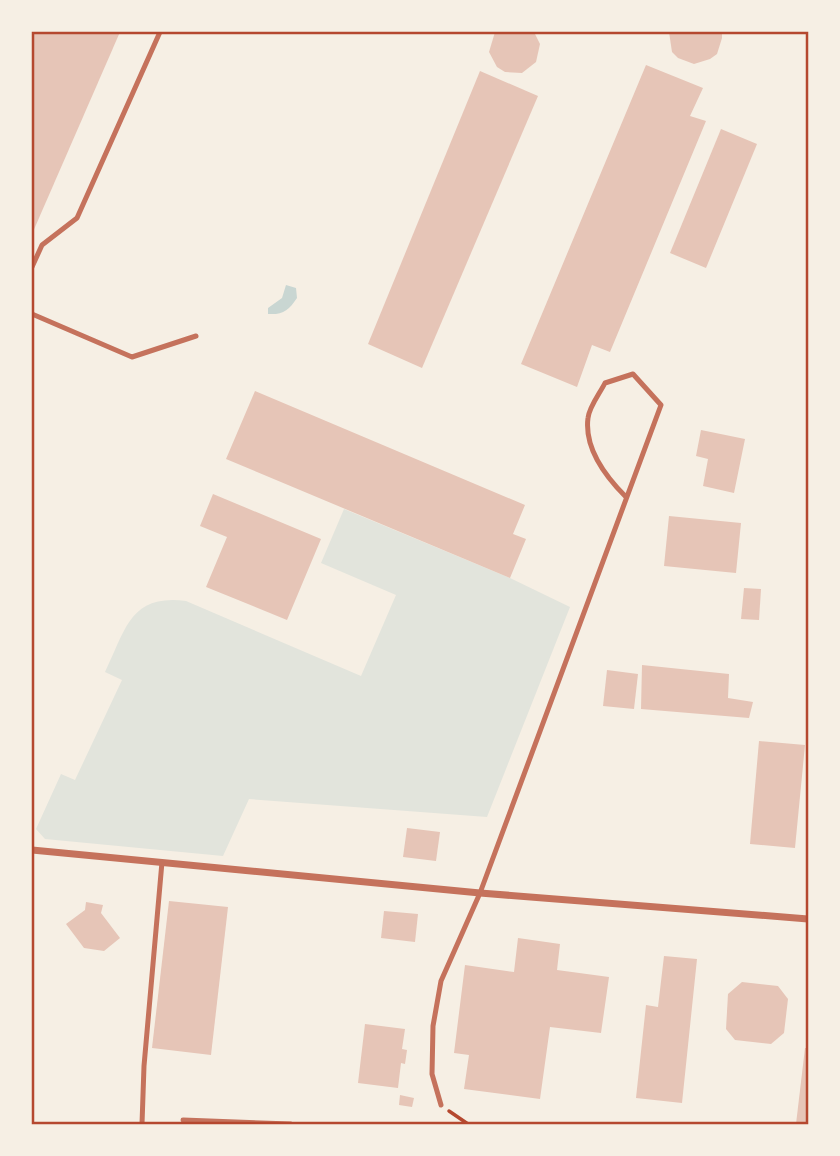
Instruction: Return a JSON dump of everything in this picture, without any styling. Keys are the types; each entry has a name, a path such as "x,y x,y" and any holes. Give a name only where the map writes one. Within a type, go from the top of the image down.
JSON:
{"street":[{"path":"32,850 480,893 808,919"}],"lane":[{"path":"32,266 42,245 77,218 160,32"},
{"path":"32,314 132,357 196,336"},
{"path":"441,1105 432,1074 433,1026 441,981 480,893 661,405 633,374 605,383 588,418 592,452 609,481 626,497"},
{"path":"142,1125 144,1066 162,862"},
{"path":"183,1120 291,1125"}],"path":[{"path":"441,1105 468,1125"}],"shaded area":[{"path":"286,285 296,288 297,298 285,311 268,314 268,308 282,298"},
{"path":"344,509 510,578 570,607 487,817 249,799 223,856 45,839 36,829 61,774 75,780 122,680 105,672 125,629 141,609 167,600 186,601 361,676 396,595 321,563"}],"building":[{"path":"32,32 120,32 32,234"},
{"path":"495,32 534,32 540,44 536,62 522,73 505,72 497,67 489,52"},
{"path":"669,32 722,32 722,38 717,54 694,64 678,58 672,52"},
{"path":"646,65 703,88 690,116 706,121 610,352 592,345 577,387 521,364"},
{"path":"480,71 538,96 422,368 368,344"},
{"path":"721,129 757,144 706,268 670,253"},
{"path":"255,391 525,505 513,534 526,539 510,578 226,459"},
{"path":"701,430 745,439 734,493 703,486 708,459 696,456"},
{"path":"213,494 321,539 287,620 206,587 227,537 200,526"},
{"path":"669,516 741,523 736,573 664,566"},
{"path":"744,588 761,589 759,620 741,619"},
{"path":"642,665 729,674 728,698 753,702 749,718 641,709"},
{"path":"607,670 638,674 634,709 603,706"},
{"path":"759,741 805,745 795,848 750,844"},
{"path":"407,828 440,832 436,861 403,857"},
{"path":"169,901 228,907 211,1055 152,1048"},
{"path":"86,902 103,905 101,913 120,938 104,951 84,948 66,924 85,910"},
{"path":"384,911 418,914 415,942 381,938"},
{"path":"518,938 560,944 557,970 609,977 601,1033 550,1027 540,1099 464,1089 469,1055 454,1053 465,965 514,972"},
{"path":"664,956 697,959 682,1103 636,1098 646,1005 658,1007"},
{"path":"742,982 778,986 788,999 784,1033 771,1044 735,1040 726,1029 728,994"},
{"path":"365,1024 405,1029 402,1049 407,1050 405,1064 401,1063 398,1088 358,1083"},
{"path":"805,1048 808,1048 808,1124 796,1124"},
{"path":"400,1095 414,1098 412,1107 399,1105"}]}
